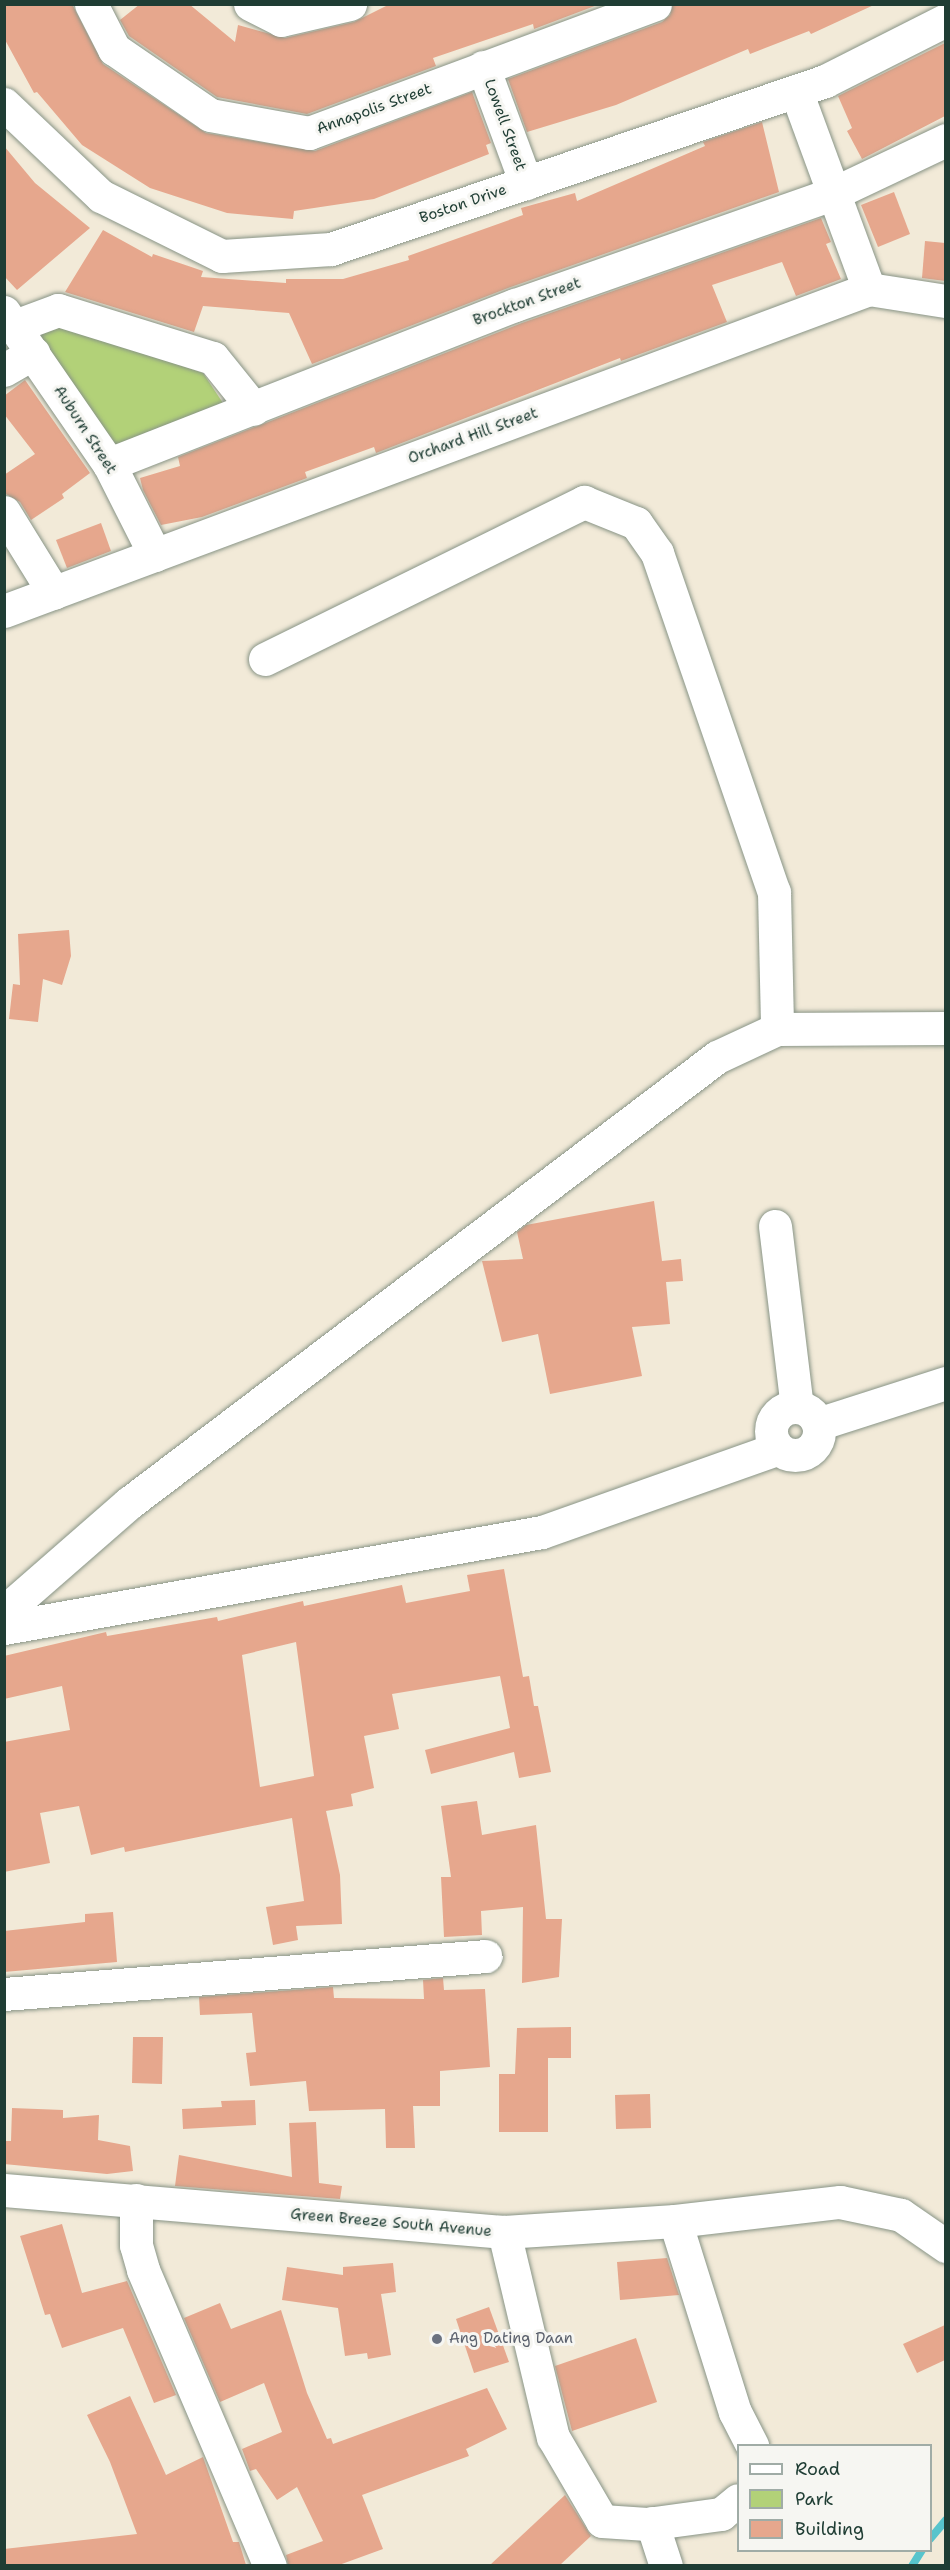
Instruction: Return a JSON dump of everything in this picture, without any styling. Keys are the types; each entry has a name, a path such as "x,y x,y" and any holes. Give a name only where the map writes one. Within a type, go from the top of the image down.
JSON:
{"street":[{"name":"Annapolis Street","path":"91,4 114,50 210,115 309,133 654,5"},
{"path":"250,4 281,20 350,4"},
{"name":"Boston Drive","path":"4,104 100,196 222,256 331,249 796,92 825,81 945,20"},
{"name":"Lowell Street","path":"483,67 526,183"},
{"path":"796,92 869,289"},
{"name":"Brockton Street","path":"109,464 515,305 834,193 945,140"},
{"name":"Orchard Hill Street","path":"4,611 869,289 945,301"},
{"path":"10,319 57,310 213,358 254,409"},
{"name":"Auburn Street","path":"10,319 109,464 155,555"},
{"path":"4,370 34,353"},
{"path":"265,658 584,502 636,523 657,553 774,892 777,1029"},
{"path":"4,512 54,593"},
{"path":"4,1612 129,1503 717,1057 777,1029 945,1028"},
{"path":"775,1226 807,1415"},
{"path":"4,1628 542,1533 777,1449 770,1429 773,1419 788,1407 807,1415 945,1383"},
{"path":"4,1994 486,1956"},
{"name":"Green Breeze South Avenue","path":"4,2190 504,2232 675,2221 840,2202 901,2215 945,2246"},
{"path":"136,2200 136,2245 143,2270 270,2565"},
{"path":"675,2221 735,2412 751,2444"},
{"path":"504,2232 553,2437 602,2521 652,2523 721,2514 737,2501"},
{"path":"652,2523 666,2565"}],"green space":[{"path":"60,324 203,373 223,403 119,449 34,339"}],"building":[{"path":"4,4 72,4 103,64 206,133 315,151 472,92 491,143 486,145 489,154 374,199 294,211 293,219 227,213 150,188 82,145 37,92 34,93 4,38"},
{"path":"140,4 189,4 235,42 238,25 285,38 354,22 390,4 600,4 534,29 533,24 433,58 436,66 307,114 217,97 129,36 120,20"},
{"path":"673,4 876,4 811,34 809,31 750,54 748,49 616,105 527,132 508,79 662,22 670,15"},
{"path":"945,43 945,116 862,159 847,131 852,128 838,96"},
{"path":"762,122 779,192 508,288 312,364 289,313 203,306 194,332 65,292 103,230 152,257 153,254 203,271 201,277 286,283 286,279 343,279 409,260 408,256 523,215 521,208 575,193 577,201 705,146 703,142"},
{"path":"4,146 35,183 90,228 17,290 4,276"},
{"path":"894,192 910,234 878,247 861,205"},
{"path":"821,218 831,242 826,244 841,279 796,296 782,262 712,285 727,322 621,361 620,358 376,453 374,447 305,472 307,478 202,517 161,525 143,490 140,478 180,466 178,457 522,323"},
{"path":"925,241 945,243 945,281 922,278"},
{"path":"25,380 90,473 62,494 64,498 31,520 20,502 4,493 4,475 35,454 4,414 4,396"},
{"path":"101,523 111,551 67,568 56,540"},
{"path":"69,930 71,956 62,985 43,979 38,1022 9,1019 13,984 20,985 18,934"},
{"path":"654,1201 662,1261 681,1259 683,1281 666,1282 670,1324 632,1327 642,1376 550,1394 538,1334 502,1342 482,1261 523,1259 517,1232 526,1225"},
{"path":"504,1569 523,1677 529,1676 534,1706 538,1706 551,1772 519,1778 514,1752 431,1774 425,1750 510,1728 500,1676 392,1694 399,1729 364,1736 374,1788 351,1794 353,1806 326,1811 340,1875 342,1924 296,1926 298,1940 273,1945 266,1907 304,1901 292,1818 125,1852 124,1847 91,1855 79,1806 40,1813 50,1863 4,1872 4,1742 70,1730 62,1686 4,1699 4,1656 106,1632 107,1636 217,1617 218,1621 303,1601 304,1606 402,1585 406,1603 470,1591 467,1575","holes":["296,1642 314,1776 260,1787 242,1655"]},
{"path":"477,1801 482,1835 536,1825 546,1919 562,1919 559,1977 522,1983 523,1907 481,1911 482,1935 444,1937 441,1877 451,1877 441,1806"},
{"path":"113,1912 117,1962 4,1972 4,1931 85,1922 85,1914"},
{"path":"443,1978 444,1990 485,1989 490,2067 440,2071 440,2106 413,2106 415,2148 386,2148 385,2109 309,2111 306,2081 250,2086 246,2053 256,2052 252,2013 200,2015 199,1997 333,1987 334,1998 424,1999 423,1980"},
{"path":"571,2027 571,2058 548,2058 548,2132 499,2132 499,2074 515,2074 517,2028"},
{"path":"133,2037 163,2037 162,2084 132,2083"},
{"path":"650,2094 651,2128 616,2129 615,2095"},
{"path":"255,2100 256,2125 183,2129 182,2109 222,2107 221,2101"},
{"path":"12,2108 63,2110 63,2118 99,2115 98,2140 130,2146 133,2171 107,2174 4,2164 4,2141 11,2141"},
{"path":"316,2122 319,2183 342,2186 340,2199 175,2186 179,2155 292,2177 289,2123"},
{"path":"62,2224 82,2293 127,2281 176,2395 154,2403 123,2328 62,2348 50,2314 45,2315 20,2236"},
{"path":"667,2258 679,2295 620,2300 617,2262"},
{"path":"393,2263 396,2292 381,2294 391,2355 368,2359 367,2353 345,2356 338,2308 282,2300 287,2267 343,2275 343,2267"},
{"path":"220,2303 231,2329 281,2310 307,2393 327,2439 331,2438 333,2444 487,2388 507,2429 466,2449 469,2456 362,2495 383,2549 339,2565 288,2565 286,2555 323,2541 297,2487 277,2500 256,2469 250,2471 242,2449 282,2432 264,2383 220,2402 184,2318"},
{"path":"489,2307 509,2362 474,2373 456,2319"},
{"path":"945,2325 945,2360 917,2373 903,2344"},
{"path":"636,2338 657,2402 572,2431 555,2366"},
{"path":"130,2396 166,2475 203,2457 233,2542 239,2542 246,2565 4,2565 4,2549 137,2534 110,2462 87,2415"},
{"path":"565,2495 591,2536 560,2565 490,2565"}],"waterway":[{"path":"932,2537 946,2520"},
{"path":"912,2566 921,2552"}],"place":[{"name":"Ang Dating Daan","path":"437,2339"}]}
